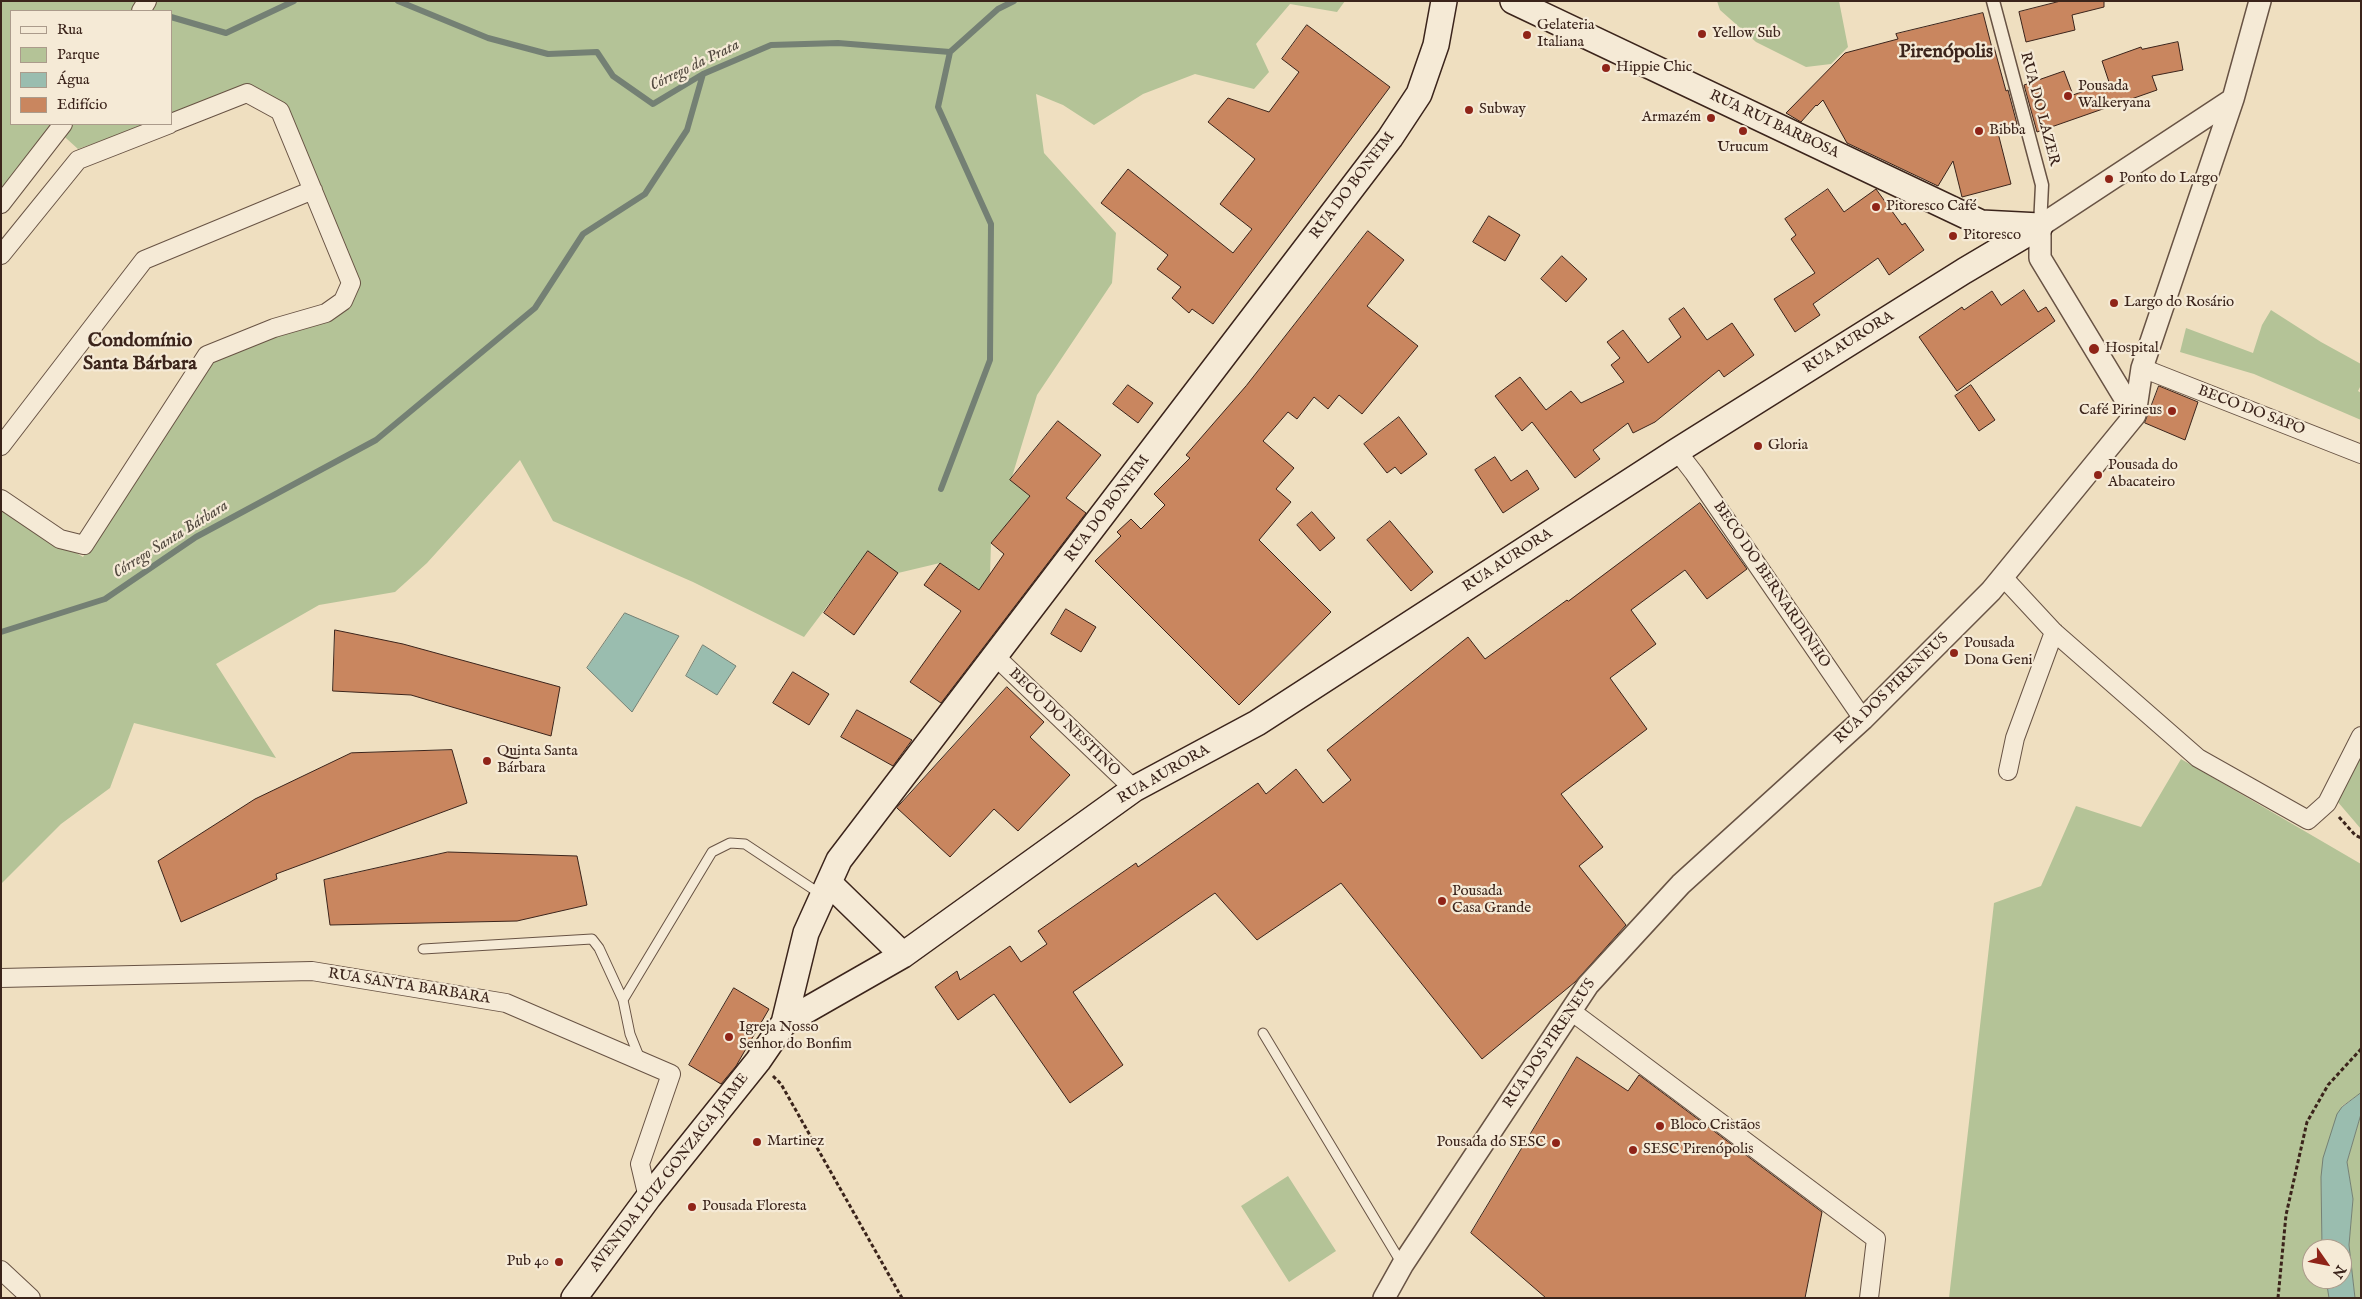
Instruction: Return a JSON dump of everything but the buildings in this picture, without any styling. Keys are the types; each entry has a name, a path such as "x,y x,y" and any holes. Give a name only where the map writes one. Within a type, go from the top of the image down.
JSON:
{"main road":[{"name":"RUA DO BONFIM","path":"784,1023 806,933 839,860 1390,138 1419,94 1436,44 1444,1"},
{"name":"RUA RUI BARBOSA","path":"1513,1 1981,223 2040,226"},
{"path":"1964,271 1984,250 1985,237 1981,223"},
{"name":"RUA AURORA","path":"784,1023 903,955 1134,790 1257,723 1677,452 1964,271 2040,226"},
{"path":"826,889 903,955"},
{"name":"AVENIDA LUIZ GONZAGA JAIME","path":"574,1298 648,1198 758,1061 784,1023"}],"street":[{"name":"RUA DO LAZER","path":"1993,1 2042,185 2040,226"},
{"path":"2135,415 2142,368 2233,99 2260,1"},
{"path":"1,499 60,539 84,545 207,355 274,328 326,313 343,301 352,283 280,111 247,93 172,122"},
{"name":"RUA AURORA","path":"2040,226 2233,99"},
{"path":"1,204 62,125"},
{"path":"1,255 78,160 165,125"},
{"path":"1,446 144,260 313,190"},
{"path":"2040,226 2040,258 2135,415"},
{"name":"BECO DO SAPO","path":"2142,368 2361,454"},
{"name":"RUA DOS PIRENEUS","path":"1384,1298 1403,1264 1588,985 1681,884 1863,719 2003,577 2135,415"},
{"name":"BECO DO BERNARDINHO","path":"1677,452 1694,473 1863,719"},
{"path":"2003,577 2054,632 2198,758 2308,820 2328,803 2361,736"},
{"path":"2008,771 2015,738 2054,632"},
{"name":"BECO DO NESTINO","path":"995,656 1134,790"},
{"name":"RUA SANTA BARBARA","path":"1,978 312,971 506,1002 671,1074 640,1164 648,1198"},
{"path":"1571,1011 1876,1240 1869,1298"},
{"path":"1,1270 31,1298"}],"lane":[{"path":"623,1000 712,852 730,843 745,844 826,889"},
{"path":"423,949 592,939 600,948 623,1000 630,1034 641,1061"},
{"path":"1262,1032 1403,1264"}],"path":[{"path":"2328,803 2355,835 2361,838"},
{"path":"2278,1298 2286,1215 2307,1122 2328,1085 2361,1049"},
{"path":"758,1061 781,1084 902,1298"}],"green space":[{"path":"1,1 1345,1 1337,12 1290,4 1256,44 1269,72 1254,89 1195,74 1143,94 1094,125 1063,105 1036,94 1044,153 1116,233 1112,283 1037,395 1011,480 1030,496 991,543 990,575 979,590 940,563 898,573 868,552 804,637 693,582 553,521 520,460 427,563 395,592 319,605 216,664 276,758 134,723 110,788 61,824 1,884 1,507 83,557 207,360 280,331 356,286 286,109 245,90 172,116 172,10 10,10 10,125 146,125 78,149 56,129 1,201"},
{"path":"1717,1 1839,1 1848,47 1831,64 1806,67 1756,42 1720,10"},
{"path":"2271,310 2321,342 2361,364 2361,385 2358,391 2361,393 2361,420 2254,374 2180,352 2186,328 2253,353 2262,325"},
{"path":"2361,756 2361,829 2337,801"},
{"path":"2181,759 2361,864 2361,1093 2342,1106 2321,1177 2322,1239 2302,1239 2302,1289 2328,1289 2329,1298 1949,1298 1994,903 2041,886 2076,806 2141,827"},
{"path":"2361,1114 2361,1298 2355,1298 2352,1272 2352,1239 2350,1239 2353,1199 2347,1162"},
{"path":"1288,1176 1336,1251 1289,1282 1241,1206"}],"water":[{"path":"625,613 679,636 632,712 587,668"},
{"path":"703,645 736,666 717,695 686,676"},
{"path":"2361,1093 2361,1114 2347,1162 2353,1199 2350,1239 2322,1239 2321,1177 2323,1158 2337,1114 2342,1107"},
{"path":"2352,1272 2355,1298 2329,1298 2328,1289 2352,1289"}],"waterway":[{"name":"Córrego da Prata","path":"172,17 226,33 294,1"},
{"name":"Córrego da Prata","path":"398,1 488,38 548,54 597,52 613,76 653,104 703,74 771,45 838,43 950,52 998,9 1014,1"},
{"name":"Córrego Santa Bárbara","path":"941,489 990,360 991,224 938,107 950,52"},
{"path":"1,632 105,599 196,537 376,440 535,308 583,234 645,194 687,130 703,74"}],"place":[{"name":"Yellow Sub","path":"1702,34"},
{"name":"Gelateria Italiana","path":"1527,35"},
{"name":"Hippie Chic","path":"1606,68"},
{"name":"Pousada Walkeryana","path":"2068,96"},
{"name":"Subway","path":"1469,110"},
{"name":"Armazém","path":"1711,118"},
{"name":"Urucum","path":"1743,131"},
{"name":"Bibba","path":"1979,131"},
{"name":"Ponto do Largo","path":"2109,179"},
{"name":"Pitoresco Café","path":"1876,207"},
{"name":"Pitoresco","path":"1953,236"},
{"name":"Largo do Rosário","path":"2114,303"},
{"name":"Hospital","path":"2094,349"},
{"name":"Café Pirineus","path":"2172,411"},
{"name":"Gloria","path":"1758,446"},
{"name":"Pousada do Abacateiro","path":"2098,475"},
{"name":"Pousada Dona Geni","path":"1954,653"},
{"name":"Quinta Santa Bárbara","path":"487,761"},
{"name":"Pousada Casa Grande","path":"1442,901"},
{"name":"Igreja Nosso Senhor do Bonfim","path":"729,1037"},
{"name":"Bloco Cristãos","path":"1660,1126"},
{"name":"Martinez","path":"757,1142"},
{"name":"Pousada do SESC","path":"1556,1143"},
{"name":"SESC Pirenópolis","path":"1633,1150"},
{"name":"Pousada Floresta","path":"692,1207"},
{"name":"Pub 40","path":"559,1262"}],"district":[{"name":"Pirenópolis","path":"1946,53"},
{"name":"Condomínio Santa Bárbara","path":"140,354"}]}
